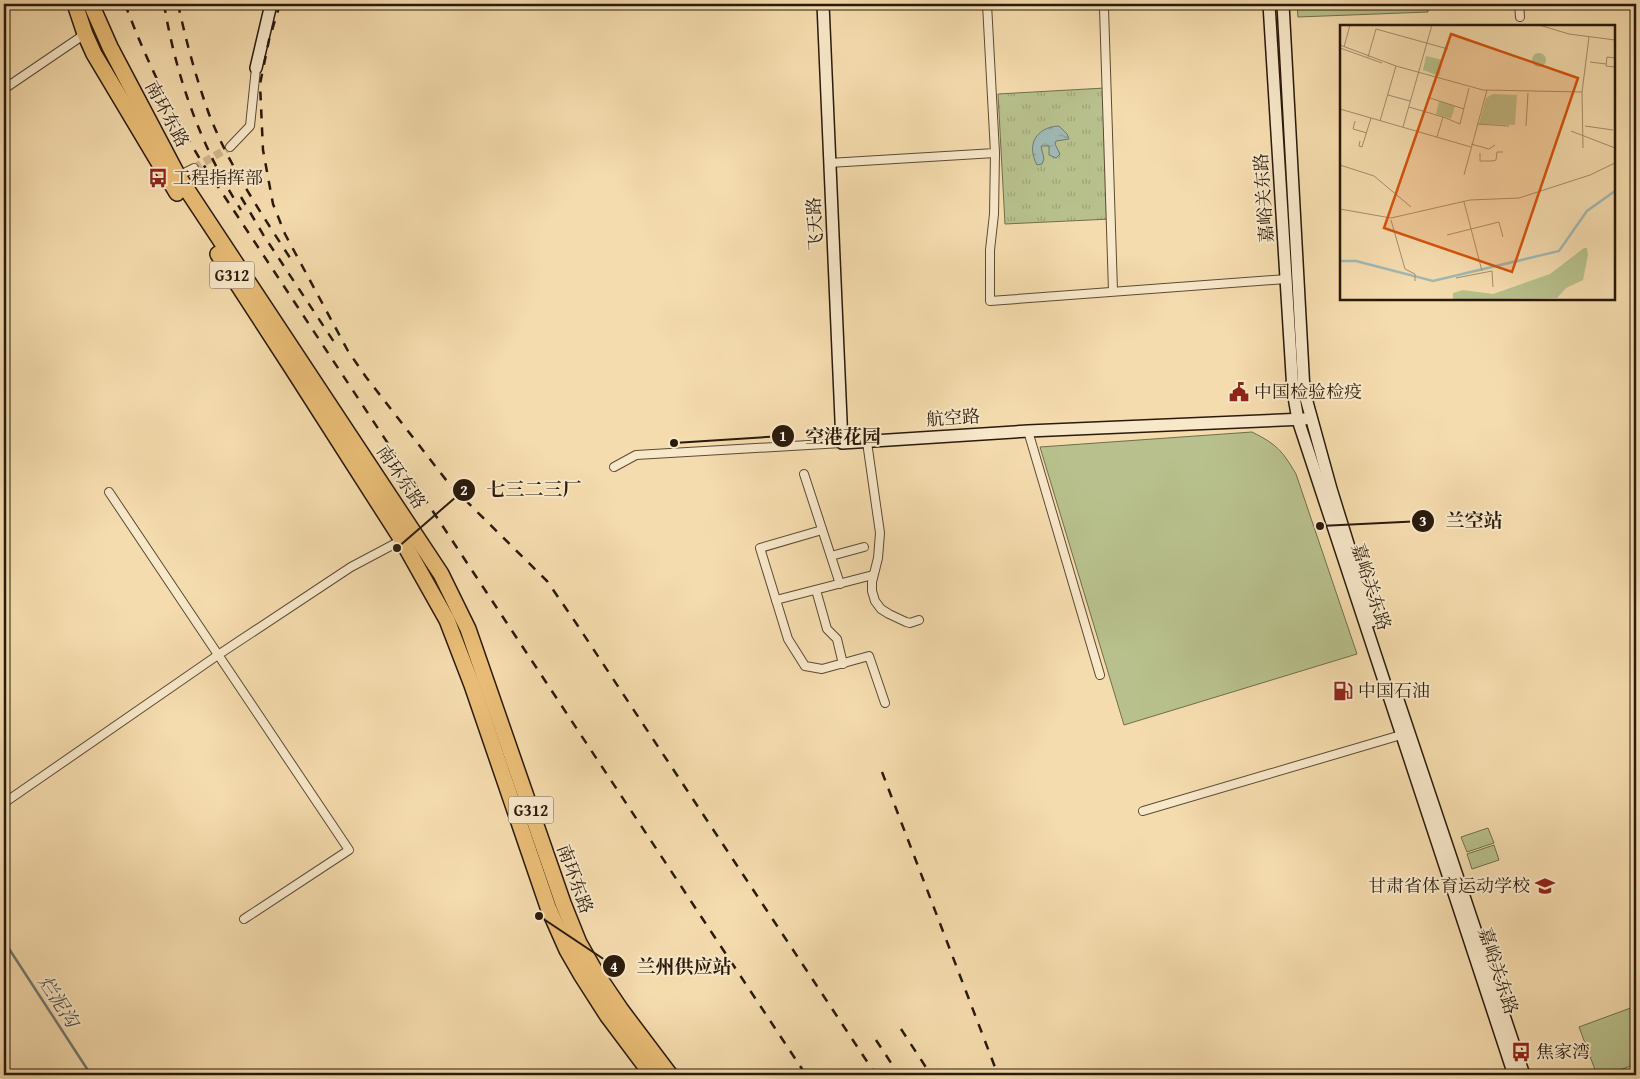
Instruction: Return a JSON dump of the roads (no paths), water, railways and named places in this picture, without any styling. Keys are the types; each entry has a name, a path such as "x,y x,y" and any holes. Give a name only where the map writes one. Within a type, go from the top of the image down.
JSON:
{"highway":[{"name":"南环东路","path":"75,4 94,54 164,173 297,374 402,540 447,620 472,685 548,907 582,976 606,1015 652,1075"},
{"name":"南环东路","path":"91,4 110,46 178,176 416,533 441,574 468,629 563,903 579,943 621,1010 670,1075"}],"main road":[{"path":"256,68 271,4"},
{"name":"飞天路","path":"822,4 842,443"},
{"name":"嘉峪关东路","path":"1269,4 1292,391 1298,420 1514,1075"},
{"name":"嘉峪关东路","path":"1283,4 1304,382 1311,419 1330,489 1381,648 1524,1075"},
{"name":"航空路","path":"842,443 1028,431 1311,419"}],"street":[{"path":"987,4 995,153 994,214 990,250 990,301 1286,279"},
{"path":"1519,4 1520,17"},
{"path":"1104,8 1113,291"},
{"path":"4,89 85,34"},
{"path":"230,147 250,126 256,68"},
{"path":"829,163 995,153"},
{"path":"178,176 194,168"},
{"path":"1028,431 1100,675"},
{"path":"867,442 880,533 872,592 875,601 889,614 910,623 919,620"},
{"name":"航空路","path":"614,467 636,455 842,443"},
{"path":"804,474 840,584"},
{"path":"110,492 349,850 244,918"},
{"path":"822,530 760,548 788,639 805,666 822,669 869,656 885,703"},
{"path":"4,803 218,655 352,567 416,533"},
{"path":"831,556 864,547"},
{"path":"776,600 873,575"},
{"path":"816,590 828,629 837,639 843,664"},
{"path":"1143,811 1401,735"}],"water":[{"path":"1059,126 1069,139 1056,141 1055,144 1060,154 1056,158 1049,155 1049,146 1041,146 1044,159 1042,164 1037,165 1033,151 1035,138 1044,130"}],"waterway":[{"name":"烂泥沟","path":"4,941 91,1075"}],"tunnel":[{"path":"194,168 230,147"}],"railway":[{"path":"125,4 160,86 203,164 806,1075"},
{"path":"164,4 175,58 192,111 214,162 241,210"},
{"path":"178,4 196,73 217,134 248,191 294,264"},
{"path":"280,4 269,40 260,84 263,150 273,204 285,234 348,351 450,485 547,581 876,1075"},
{"path":"241,197 264,236 338,348"},
{"path":"882,772 998,1075"},
{"path":"901,1029 931,1075"},
{"path":"876,1040 899,1075"}],"place":[{"name":"工程指挥部","path":"158,178"},
{"name":"中国检验检疫","path":"1239,392"},
{"name":"空港花园","path":"674,443"},
{"name":"兰空站","path":"1320,526"},
{"name":"七三二三厂","path":"397,548"},
{"name":"中国石油","path":"1343,691"},
{"name":"甘肃省体育运动学校","path":"1545,886"},
{"name":"兰州供应站","path":"539,916"},
{"name":"焦家湾","path":"1521,1052"}]}
